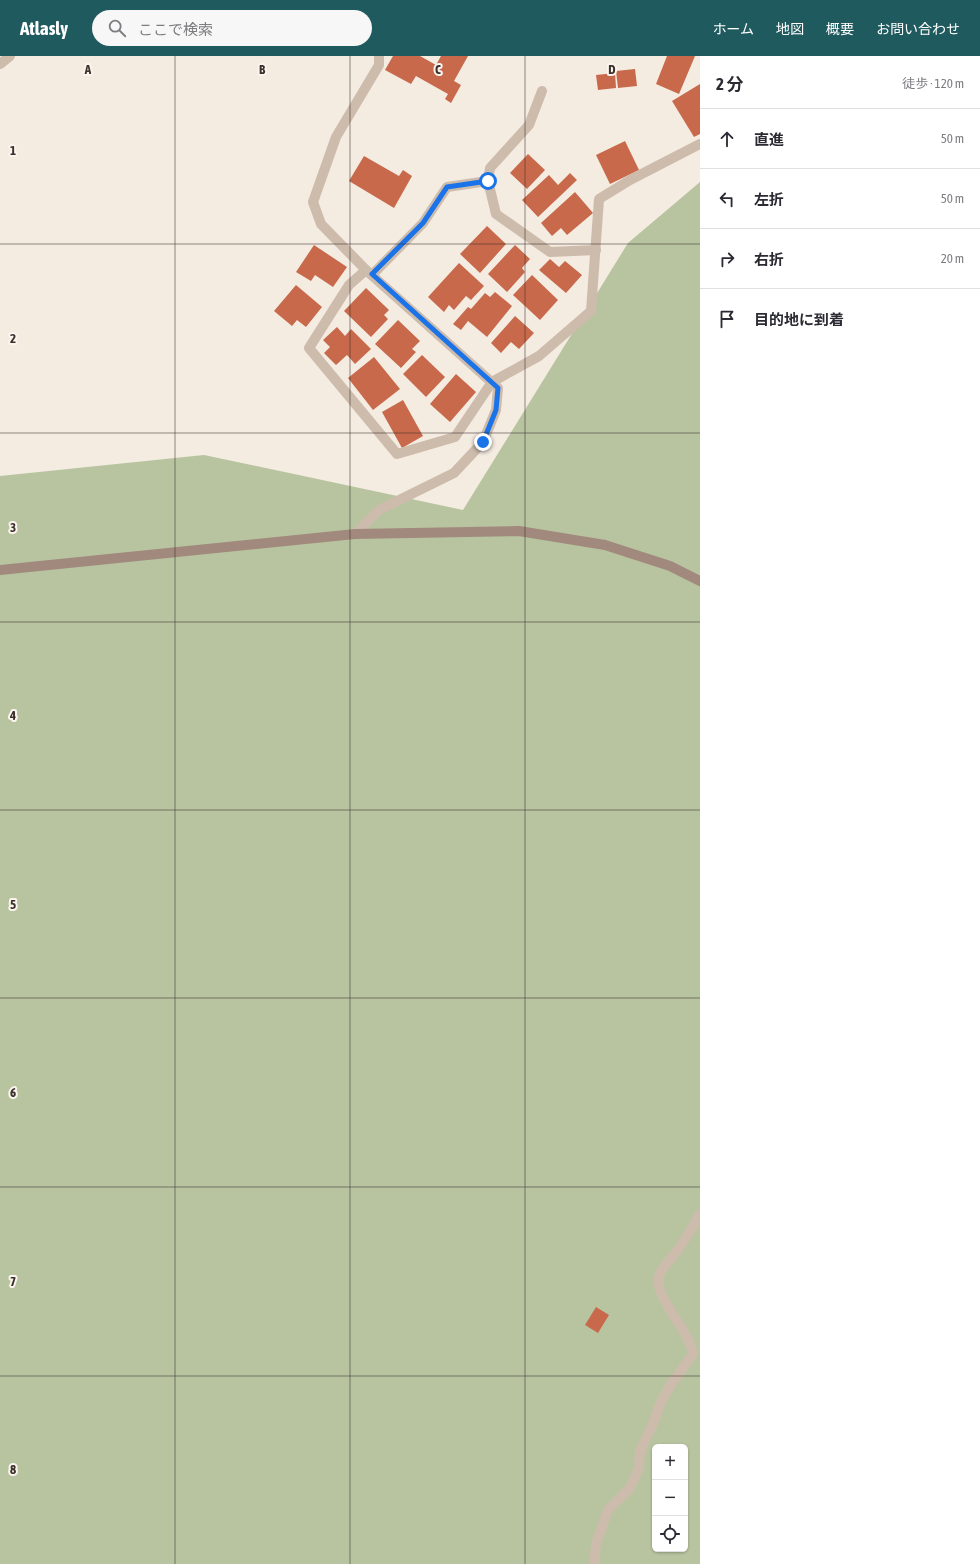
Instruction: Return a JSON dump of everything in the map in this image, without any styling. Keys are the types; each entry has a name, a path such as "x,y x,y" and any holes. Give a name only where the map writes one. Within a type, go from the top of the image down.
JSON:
{"street":[{"path":"0,64 10,56"},
{"path":"355,534 379,510 454,473 483,442 496,410 498,388 369,272 321,224 313,202 336,137 379,65 379,56"},
{"path":"542,91 529,125 490,168 488,181 496,214 550,252 596,250"},
{"path":"488,181 447,187 423,223 369,272 350,285 309,348 397,454 455,438 492,382 539,356 591,311 600,199 630,180 700,144"},
{"path":"0,570 355,534 519,531 606,545 670,566 700,581"},
{"path":"594,1564 596,1544 608,1510 630,1488 639,1468 640,1450 652,1426 661,1402 670,1386 693,1354 691,1343 669,1308 658,1284 659,1276 666,1264 677,1252 700,1214"}],"green space":[{"path":"700,182 700,1564 0,1564 0,476 204,455 463,510 628,243"}],"building":[{"path":"393,56 420,56 436,65 441,56 468,56 454,81 461,85 451,103 445,99 448,94 416,76 411,84 385,70"},
{"path":"667,56 695,56 679,94 656,84"},
{"path":"635,69 637,86 618,88 616,71"},
{"path":"615,73 616,88 598,90 596,75"},
{"path":"700,84 700,134 694,137 672,101"},
{"path":"625,141 639,170 610,184 596,155"},
{"path":"528,154 545,170 527,189 510,173"},
{"path":"364,156 399,176 403,170 412,176 394,208 349,181"},
{"path":"570,173 577,180 538,217 522,200 549,175 558,185"},
{"path":"575,192 593,213 567,235 561,228 552,236 541,223"},
{"path":"487,226 506,244 480,273 460,254"},
{"path":"314,245 347,267 333,287 315,275 311,281 296,272"},
{"path":"515,245 530,259 522,268 525,272 507,292 488,274"},
{"path":"550,259 559,267 565,261 582,275 566,293 539,270"},
{"path":"459,263 484,286 471,300 466,296 454,310 449,305 444,312 428,297"},
{"path":"532,275 558,300 540,320 513,295"},
{"path":"296,285 322,307 306,327 297,320 292,326 274,311"},
{"path":"366,288 389,310 384,315 388,319 371,337 344,311"},
{"path":"495,292 512,306 487,337 468,321 461,330 453,324 468,307 471,309 485,293 490,297"},
{"path":"515,316 534,333 519,349 511,342 501,353 491,343"},
{"path":"398,320 420,341 412,349 416,352 401,368 375,344"},
{"path":"337,327 345,336 351,329 371,349 355,364 347,355 336,365 324,353 330,347 323,340"},
{"path":"422,355 445,377 426,397 403,374"},
{"path":"374,357 400,389 373,410 348,378"},
{"path":"456,374 476,392 450,422 430,404"},
{"path":"403,400 423,436 402,448 382,412"},
{"path":"596,1307 609,1315 598,1333 585,1325"}],"route":[{"path":"483,442 496,410 498,388 372,274 423,223 447,187 488,181"}]}
